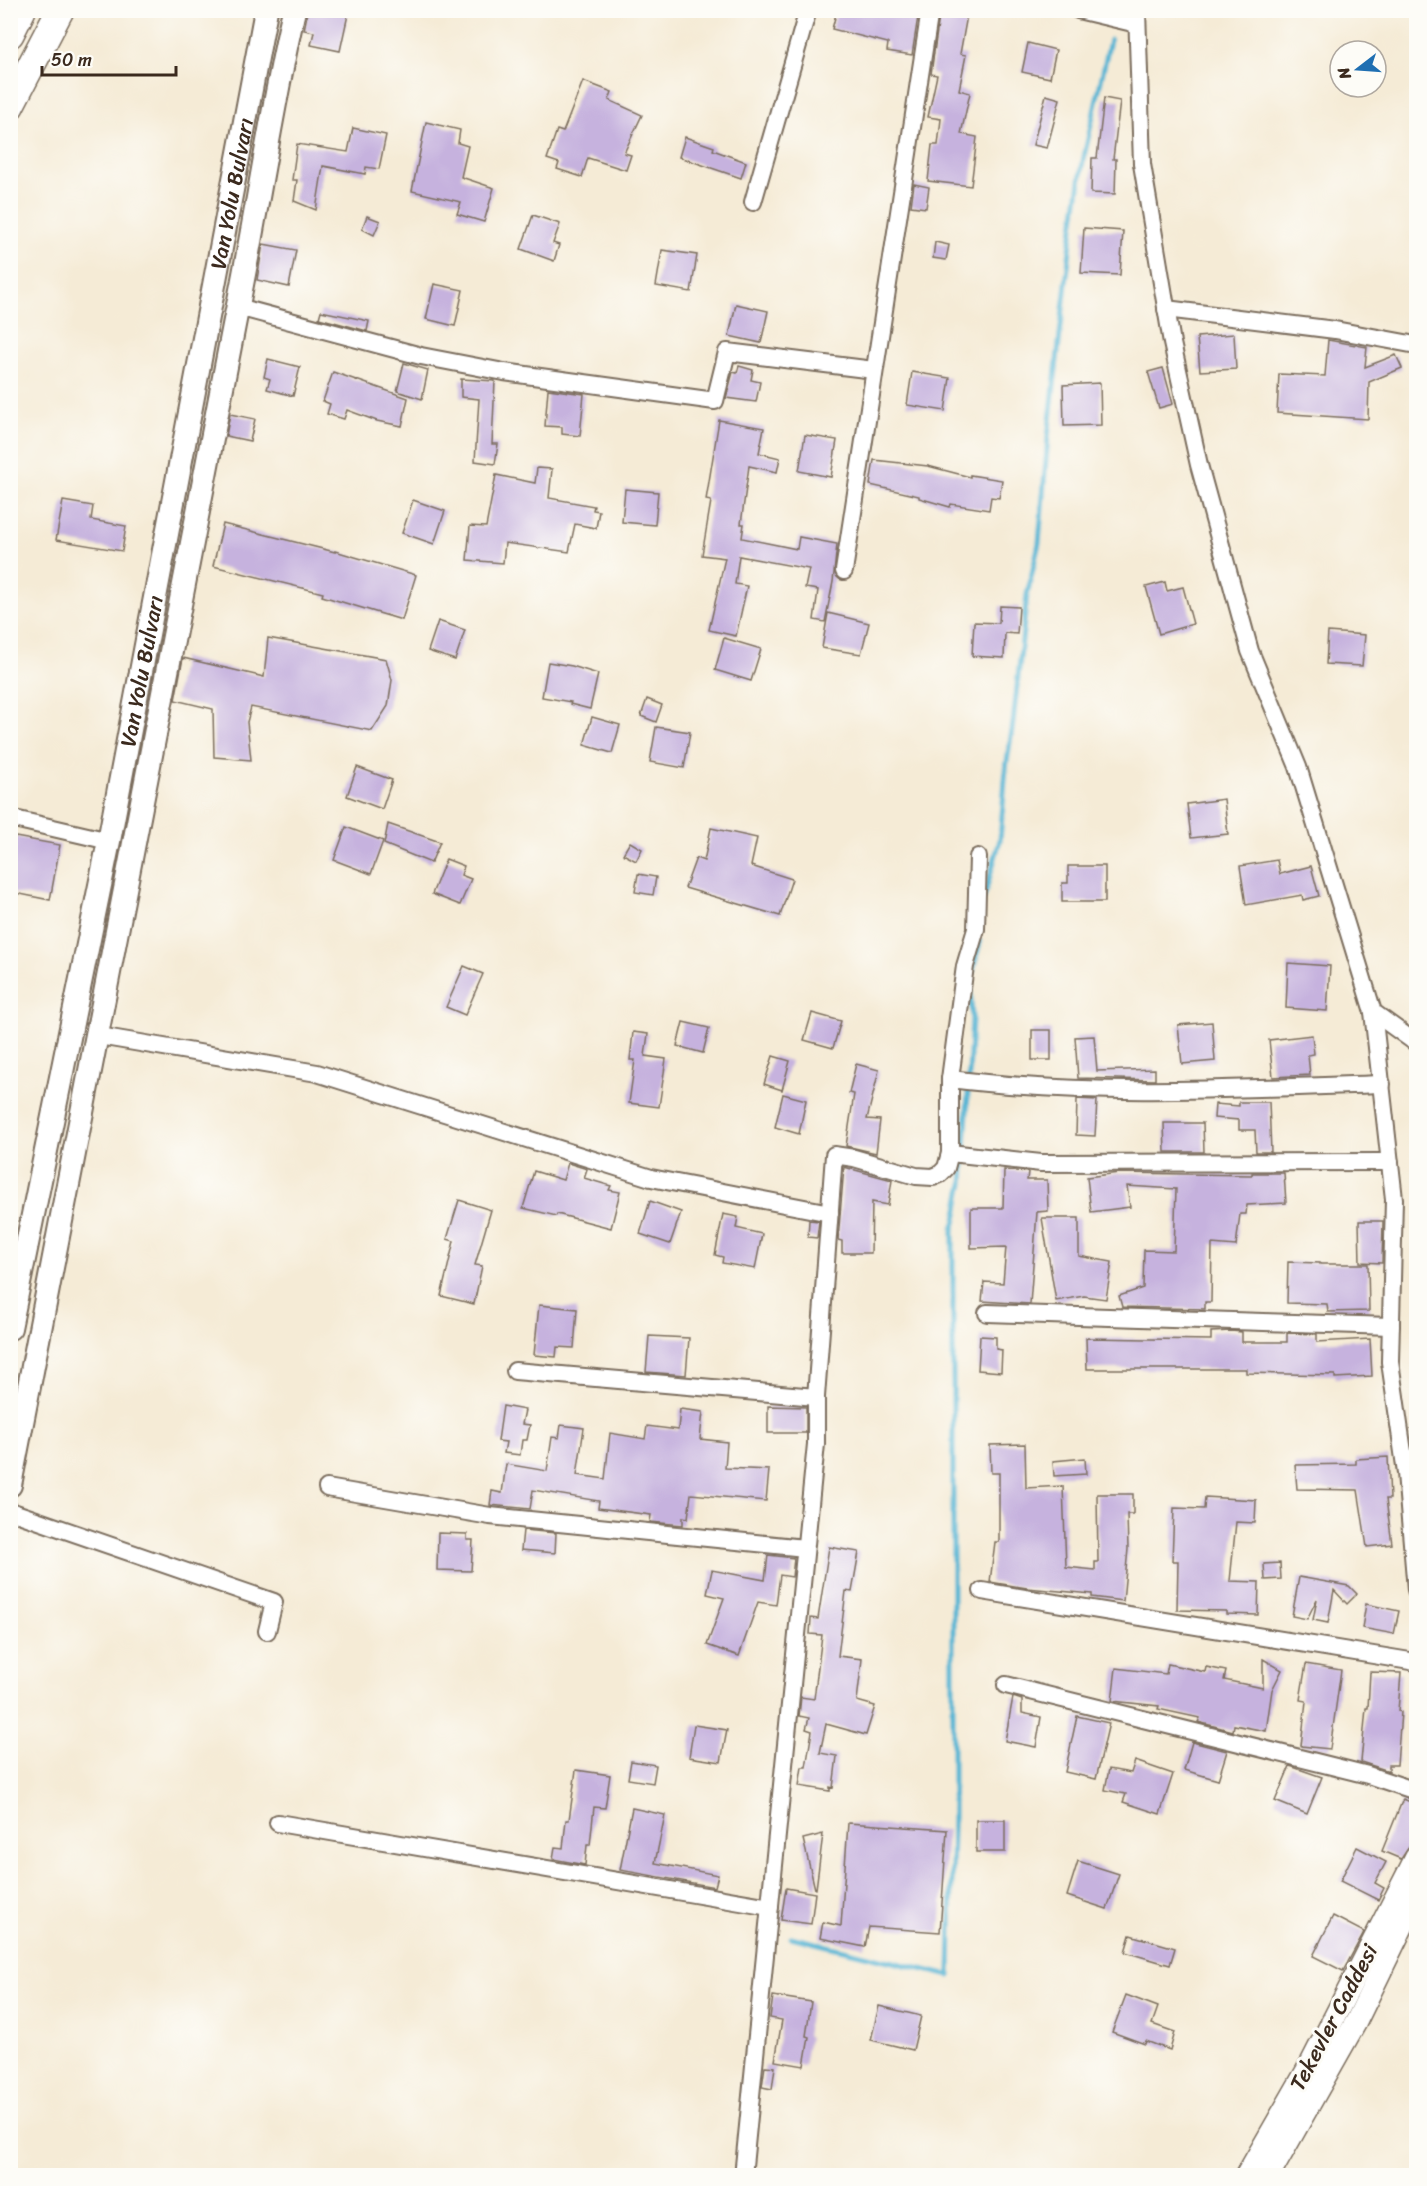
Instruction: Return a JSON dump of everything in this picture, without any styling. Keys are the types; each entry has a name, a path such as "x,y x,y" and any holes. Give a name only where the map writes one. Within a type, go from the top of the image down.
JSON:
{"highway":[{"path":"10,34 22,10"},
{"path":"10,106 60,10"}],"main road":[{"name":"Van Yolu Bulvarı","path":"10,1329 110,841 266,10"},
{"path":"10,1485 99,1036 172,636 238,307 269,132 294,10"}],"street":[{"path":"753,202 808,10"},
{"path":"844,571 930,10"},
{"path":"1078,10 1137,17 1142,164 1166,309 1199,465 1250,651 1298,767 1373,1012 1394,1199 1390,1362 1406,1473 1416,1590"},
{"path":"238,307 422,356 504,372 715,401 727,352 874,370"},
{"path":"1166,309 1335,330 1416,345"},
{"path":"10,818 110,841"},
{"path":"743,2175 816,1444 816,1397 834,1155 854,1158 916,1176 933,1177 946,1168 950,1153 950,1079 965,966 976,929 978,857"},
{"path":"1373,1012 1416,1040"},
{"path":"99,1036 317,1073 651,1178 830,1213"},
{"path":"950,1079 1036,1088 1127,1090 1213,1090 1382,1084"},
{"path":"950,1153 1041,1163 1390,1162"},
{"path":"987,1313 1391,1326"},
{"path":"515,1371 816,1397"},
{"path":"327,1488 490,1516 805,1548"},
{"path":"10,1511 274,1602 267,1632"},
{"path":"982,1591 1416,1662"},
{"path":"1006,1685 1368,1775 1416,1791"},
{"path":"278,1823 770,1907"},
{"name":"Tekevler Caddesi","path":"1246,2175 1311,2063 1416,1857"},
{"path":"1269,2175 1356,2022 1416,1899"}],"building":[{"path":"308,10 349,10 340,51 311,45 314,32 304,30"},
{"path":"837,10 919,10 912,55 887,51 888,43 832,29"},
{"path":"940,10 968,10 960,54 966,55 959,90 970,93 961,134 977,137 971,186 928,181 932,145 938,145 941,119 928,117 937,75 931,74"},
{"path":"1028,43 1056,50 1050,78 1022,72"},
{"path":"583,81 612,92 609,100 642,115 624,153 631,155 626,170 588,158 582,177 557,169 559,163 547,159 557,130 563,132"},
{"path":"1046,95 1060,99 1047,148 1033,145"},
{"path":"1104,98 1120,101 1113,159 1116,159 1115,194 1091,193 1092,158 1097,158"},
{"path":"426,122 460,130 458,143 468,146 461,177 494,188 484,222 457,214 461,202 412,191"},
{"path":"353,128 386,135 379,169 366,167 365,174 323,166 316,210 294,201 297,180 292,180 297,144 348,152"},
{"path":"685,137 746,162 741,178 679,157"},
{"path":"914,184 929,187 926,208 911,206"},
{"path":"533,215 560,224 553,243 559,245 554,261 521,249"},
{"path":"367,216 380,221 374,235 362,229"},
{"path":"1084,228 1123,231 1120,275 1081,273"},
{"path":"935,242 949,245 946,260 933,258"},
{"path":"263,244 296,250 289,287 257,280"},
{"path":"662,250 697,255 691,292 656,286"},
{"path":"434,284 463,290 455,326 426,319"},
{"path":"736,304 768,311 761,343 729,336"},
{"path":"321,311 369,321 367,331 319,318"},
{"path":"1234,334 1236,369 1200,371 1197,337"},
{"path":"1328,340 1367,347 1365,367 1396,355 1402,368 1369,382 1368,419 1277,413 1279,374 1325,376"},
{"path":"268,359 300,367 293,396 267,389 270,379 264,377"},
{"path":"404,363 428,370 422,399 397,391"},
{"path":"739,366 753,370 751,380 760,382 756,402 726,398 733,372 737,373"},
{"path":"1163,368 1173,404 1159,408 1148,372"},
{"path":"333,372 408,398 402,426 377,421 347,410 344,419 327,414 330,404 323,401"},
{"path":"912,372 950,378 945,411 907,405"},
{"path":"461,379 495,381 492,444 498,444 495,464 475,461 479,399 461,397"},
{"path":"1100,383 1101,425 1064,426 1063,385"},
{"path":"548,389 584,394 580,436 562,434 562,427 545,426"},
{"path":"230,414 255,419 250,441 226,436"},
{"path":"719,420 764,428 759,453 780,458 777,472 749,466 741,524 744,524 742,538 797,549 799,537 837,544 833,582 825,622 814,620 818,590 805,588 809,569 739,556 735,584 747,586 736,636 709,630 725,558 702,555 711,501 706,500"},
{"path":"805,435 837,440 831,477 799,471"},
{"path":"874,460 928,466 970,477 970,475 1002,480 999,498 991,497 989,510 951,504 950,507 919,498 919,496 870,485"},
{"path":"537,468 552,469 549,498 594,506 593,510 599,511 596,528 575,524 569,552 505,543 503,563 467,560 470,526 486,527 496,475 535,483"},
{"path":"625,489 658,492 655,525 622,522"},
{"path":"413,500 445,511 434,544 402,533"},
{"path":"63,501 93,506 91,520 126,526 122,551 56,540"},
{"path":"223,524 335,551 416,575 402,620 322,596 323,593 213,566"},
{"path":"1165,582 1167,591 1183,587 1193,624 1159,634 1146,587"},
{"path":"1000,606 1019,607 1017,634 1005,633 1004,658 972,656 974,622 999,623"},
{"path":"828,613 869,623 861,654 822,648"},
{"path":"438,621 465,630 455,660 428,651"},
{"path":"1328,632 1365,635 1362,666 1326,664"},
{"path":"268,638 386,659 392,680 388,706 372,731 251,707 247,722 251,760 214,757 213,709 175,700 183,658 264,677"},
{"path":"724,638 761,649 751,681 715,670"},
{"path":"548,662 598,674 590,709 570,704 571,702 542,697"},
{"path":"647,699 662,705 656,722 641,716"},
{"path":"592,717 620,725 612,753 584,745"},
{"path":"656,727 690,732 684,768 650,762"},
{"path":"357,767 392,780 382,809 347,796"},
{"path":"1224,799 1228,834 1191,838 1187,804"},
{"path":"388,824 440,842 431,863 384,844"},
{"path":"346,827 383,841 371,874 334,860"},
{"path":"711,828 757,838 751,866 792,879 780,916 685,888 696,858 704,861"},
{"path":"10,836 60,845 50,900 10,892"},
{"path":"630,842 642,849 636,861 623,854"},
{"path":"446,859 464,866 461,875 471,879 460,905 432,894"},
{"path":"1277,860 1280,874 1311,866 1319,896 1303,900 1302,895 1246,905 1240,866"},
{"path":"1068,866 1105,866 1105,902 1062,902 1062,883 1068,883"},
{"path":"638,874 656,877 653,895 635,892"},
{"path":"1288,963 1330,966 1327,1011 1286,1008"},
{"path":"464,966 483,974 465,1015 446,1007"},
{"path":"812,1013 841,1021 833,1048 804,1040"},
{"path":"683,1022 709,1028 703,1053 677,1046"},
{"path":"1212,1022 1215,1061 1182,1064 1178,1025"},
{"path":"1032,1030 1051,1030 1051,1060 1032,1060"},
{"path":"633,1032 648,1034 645,1056 666,1059 659,1107 629,1103 635,1060 630,1060"},
{"path":"1312,1035 1314,1054 1308,1055 1310,1075 1273,1077 1269,1040"},
{"path":"1094,1036 1097,1071 1155,1069 1155,1080 1078,1078 1075,1037"},
{"path":"773,1056 790,1061 782,1090 764,1084"},
{"path":"856,1064 879,1070 867,1119 880,1120 876,1153 846,1146 854,1094 849,1093"},
{"path":"783,1094 806,1100 799,1134 775,1127"},
{"path":"1077,1099 1097,1100 1095,1136 1076,1135"},
{"path":"1239,1102 1269,1102 1271,1152 1256,1152 1255,1130 1239,1130 1239,1120 1214,1118 1215,1104 1239,1106"},
{"path":"1164,1123 1203,1123 1204,1152 1165,1152"},
{"path":"568,1163 587,1169 584,1178 611,1186 609,1190 620,1192 611,1228 523,1208 534,1171 563,1180"},
{"path":"844,1167 892,1180 888,1205 872,1202 871,1253 842,1253 842,1241 838,1240"},
{"path":"1004,1170 1028,1172 1027,1180 1047,1180 1048,1211 1037,1212 1030,1304 982,1301 984,1282 1003,1283 1006,1247 971,1248 971,1208 1003,1208"},
{"path":"1119,1173 1252,1175 1252,1173 1284,1173 1286,1203 1247,1205 1246,1214 1240,1214 1236,1246 1212,1244 1211,1302 1205,1302 1205,1309 1122,1307 1119,1296 1143,1288 1144,1250 1174,1251 1176,1189 1127,1186 1130,1207 1091,1212 1087,1177"},
{"path":"459,1200 491,1210 475,1265 482,1266 474,1304 441,1296 454,1241 447,1239"},
{"path":"650,1201 681,1212 670,1244 640,1234"},
{"path":"723,1214 738,1217 736,1228 762,1234 755,1269 722,1263 723,1257 715,1255"},
{"path":"1042,1218 1079,1218 1079,1256 1112,1262 1106,1299 1084,1296 1056,1301"},
{"path":"809,1220 819,1221 817,1238 808,1237"},
{"path":"1359,1221 1383,1221 1382,1263 1360,1262"},
{"path":"1288,1262 1368,1264 1369,1311 1328,1312 1327,1304 1287,1303"},
{"path":"539,1305 577,1309 574,1348 557,1347 556,1357 534,1355"},
{"path":"1211,1332 1242,1332 1242,1342 1287,1342 1287,1333 1317,1334 1317,1342 1370,1339 1372,1376 1335,1378 1335,1375 1246,1373 1246,1369 1087,1369 1086,1338 1211,1340"},
{"path":"649,1336 689,1338 686,1375 646,1372"},
{"path":"980,1336 996,1337 996,1349 1002,1350 1001,1372 978,1370"},
{"path":"503,1406 525,1410 522,1424 530,1425 527,1440 522,1440 520,1455 504,1453 506,1442 498,1441"},
{"path":"768,1406 806,1407 806,1433 768,1433"},
{"path":"680,1409 703,1412 700,1439 727,1442 725,1468 769,1470 766,1501 691,1494 688,1518 683,1517 683,1525 650,1522 651,1515 598,1508 599,1501 533,1490 530,1509 490,1505 492,1491 502,1493 506,1464 547,1471 552,1437 559,1438 561,1425 584,1428 577,1475 605,1479 610,1433 645,1439 647,1426 678,1430"},
{"path":"1025,1444 1026,1488 1063,1486 1066,1567 1095,1570 1095,1562 1098,1562 1097,1494 1133,1494 1133,1514 1127,1514 1128,1549 1123,1601 1092,1597 1092,1594 990,1582 995,1542 999,1542 999,1473 991,1473 990,1445"},
{"path":"1388,1457 1390,1499 1386,1499 1392,1544 1367,1547 1358,1490 1297,1489 1295,1465 1356,1464 1356,1459"},
{"path":"1085,1458 1086,1474 1054,1476 1053,1461"},
{"path":"1205,1497 1256,1500 1255,1523 1236,1522 1230,1581 1259,1582 1258,1615 1226,1614 1226,1611 1177,1610 1178,1561 1172,1561 1174,1508 1204,1509"},
{"path":"523,1530 556,1533 555,1553 521,1550"},
{"path":"438,1533 467,1534 467,1540 473,1540 471,1571 437,1570"},
{"path":"829,1547 859,1552 852,1592 846,1591 838,1656 862,1659 857,1701 875,1706 866,1735 826,1724 820,1753 837,1756 833,1788 830,1787 830,1791 799,1786 802,1767 806,1767 812,1731 806,1729 809,1718 799,1716 801,1697 814,1699 822,1635 810,1634 811,1618 818,1619"},
{"path":"768,1555 794,1558 792,1577 780,1575 776,1605 758,1602 739,1656 707,1645 724,1598 707,1594 712,1570 765,1580"},
{"path":"1280,1563 1281,1579 1265,1580 1264,1564"},
{"path":"1299,1577 1349,1586 1357,1594 1347,1604 1334,1590 1328,1623 1313,1620 1317,1599 1307,1619 1292,1616"},
{"path":"1366,1604 1399,1611 1394,1634 1362,1628"},
{"path":"1263,1659 1282,1670 1272,1690 1266,1731 1234,1725 1233,1731 1198,1722 1200,1718 1158,1709 1159,1706 1112,1701 1116,1668 1166,1674 1168,1664 1205,1672 1206,1667 1226,1671 1224,1680 1263,1688"},
{"path":"1306,1664 1341,1670 1330,1749 1301,1746 1306,1701 1300,1700"},
{"path":"1370,1672 1401,1673 1397,1765 1389,1765 1389,1771 1361,1762"},
{"path":"1013,1697 1022,1700 1022,1713 1041,1717 1036,1747 1005,1741"},
{"path":"1077,1716 1109,1723 1096,1779 1065,1772"},
{"path":"694,1725 727,1730 721,1762 689,1757"},
{"path":"1192,1742 1227,1751 1218,1780 1184,1770"},
{"path":"631,1761 656,1765 653,1783 628,1779"},
{"path":"1135,1761 1173,1774 1160,1814 1123,1802 1126,1794 1105,1790 1109,1769 1131,1773"},
{"path":"1290,1766 1322,1777 1307,1814 1275,1801"},
{"path":"576,1770 610,1775 605,1808 594,1807 590,1845 587,1845 585,1865 553,1859 555,1847 563,1848"},
{"path":"1403,1799 1416,1804 1416,1844 1409,1847 1401,1859 1382,1851"},
{"path":"632,1808 665,1815 655,1863 718,1875 715,1887 620,1870"},
{"path":"976,1820 1005,1820 1005,1852 976,1852"},
{"path":"848,1823 947,1830 940,1932 869,1927 865,1947 820,1938 823,1922 841,1926"},
{"path":"823,1834 816,1889 815,1889 803,1839"},
{"path":"1357,1847 1386,1862 1375,1883 1384,1888 1378,1900 1340,1881"},
{"path":"1078,1861 1119,1874 1107,1909 1067,1896"},
{"path":"786,1888 815,1893 811,1924 781,1920"},
{"path":"1333,1916 1364,1932 1343,1971 1313,1956"},
{"path":"1130,1935 1175,1948 1170,1965 1125,1952"},
{"path":"1126,1995 1158,2007 1152,2024 1175,2032 1170,2050 1112,2032"},
{"path":"773,1996 811,2002 806,2036 809,2037 804,2066 775,2061 782,2020 770,2018"},
{"path":"879,2006 921,2016 913,2050 871,2040"},
{"path":"765,2066 775,2067 772,2089 762,2087"}],"waterway":[{"path":"984,897 1000,840 1006,768 1027,595 1039,543 1048,437 1071,241 1083,161 1110,40"},
{"path":"791,1937 950,1976 953,1825 953,1229 963,1184 972,1019 970,983 980,942"}]}
